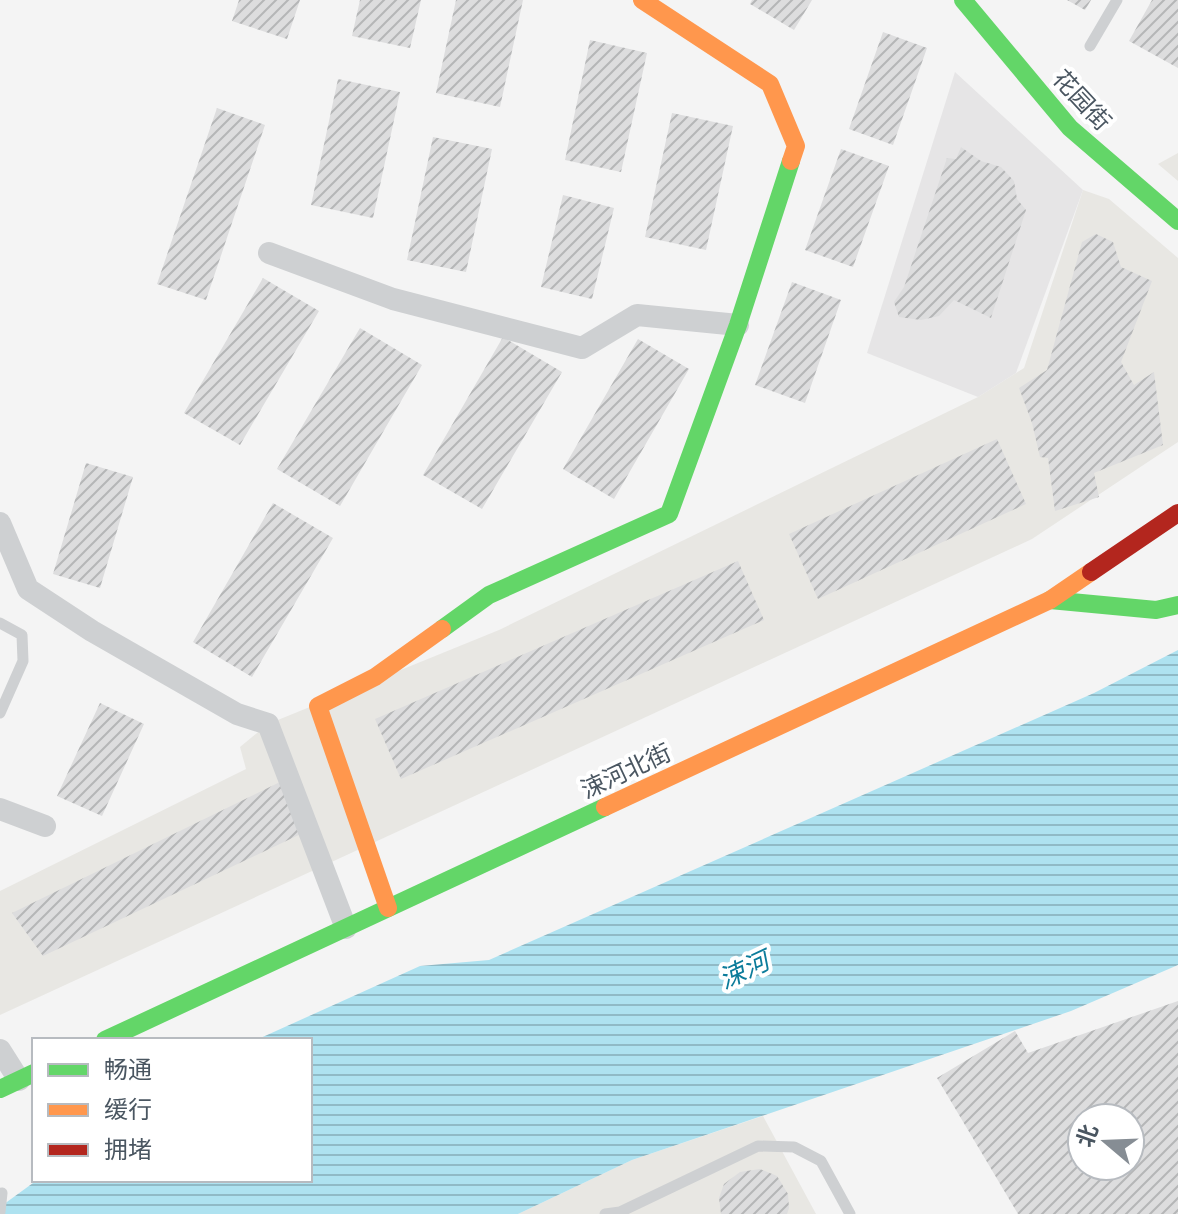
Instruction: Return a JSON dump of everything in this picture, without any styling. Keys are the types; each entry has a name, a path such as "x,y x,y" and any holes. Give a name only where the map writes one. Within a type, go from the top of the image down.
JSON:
{"street":[{"path":"388,908 318,706 375,677 489,595 669,514 738,325 796,146 770,84 642,0"},
{"name":"花园街","path":"963,0 1070,128 1178,221"},
{"path":"269,253 393,299 582,348 637,315 738,325"},
{"name":"涑河北街","path":"109,1038 1050,600 1178,513"},
{"path":"0,523 28,589 92,631 237,714 268,724 346,928"},
{"path":"1050,600 1156,610 1178,605"},
{"path":"0,809 45,826"},
{"path":"0,1050 18,1081"}],"lane":[{"path":"1090,46 1117,0"},
{"path":"0,623 22,635 23,661 0,713"},
{"path":"605,1214 620,1212 758,1146 794,1147 821,1161 850,1214"},
{"path":"0,1212 2,1193"}],"shaded area":[{"path":"955,72 1083,190 1016,373 978,397 867,353"},
{"path":"1178,153 1178,181 1158,164"},
{"path":"1083,190 1109,199 1178,258 1178,442 1032,539 0,1015 0,891 246,769 240,747 268,724 499,630 978,397 1024,368"},
{"path":"763,1116 816,1214 518,1214 632,1160"}],"water":[{"name":"涑河","path":"1178,650 1178,965 1071,1011 632,1160 518,1214 0,1214 0,1207 33,1182 312,1182 312,1038 260,1038 420,966 489,960 1094,693"}],"building":[{"path":"239,0 300,0 287,39 232,21"},
{"path":"360,0 421,0 410,48 352,36"},
{"path":"456,0 523,0 500,107 436,93"},
{"path":"752,0 812,0 794,30 750,4"},
{"path":"1067,0 1091,0 1085,10"},
{"path":"1152,0 1178,0 1178,68 1129,41"},
{"path":"883,32 927,48 893,145 849,129"},
{"path":"590,40 647,53 621,172 565,160"},
{"path":"338,79 400,92 373,218 311,205"},
{"path":"217,108 265,125 206,300 157,284"},
{"path":"672,113 733,126 706,250 645,237"},
{"path":"433,137 492,149 466,272 407,260"},
{"path":"961,147 981,161 1001,167 1014,181 1017,199 1026,210 991,318 954,300 939,316 921,320 899,317 894,302 904,287 947,158 956,159"},
{"path":"841,149 889,166 853,267 805,250"},
{"path":"563,195 614,208 592,299 541,287"},
{"path":"1096,234 1113,242 1121,267 1152,281 1121,362 1134,385 1154,372 1163,445 1094,473 1099,497 1055,511 1048,458 1040,457 1019,388 1047,370 1082,242"},
{"path":"263,278 319,311 240,445 184,413"},
{"path":"792,282 841,300 805,403 755,385"},
{"path":"360,328 422,365 340,506 277,469"},
{"path":"503,337 562,372 482,509 423,475"},
{"path":"638,339 689,369 614,499 563,469"},
{"path":"997,439 1026,504 818,599 789,534"},
{"path":"86,463 133,477 100,588 53,574"},
{"path":"273,503 333,538 252,677 193,642"},
{"path":"738,561 764,620 401,779 375,719"},
{"path":"100,703 144,724 102,816 57,796"},
{"path":"282,781 305,832 43,956 12,913"},
{"path":"1178,1001 1178,1214 1018,1214 937,1078 1015,1031 1028,1053"},
{"path":"760,1169 777,1176 788,1194 787,1214 721,1214 719,1198 724,1184 740,1172"}],"traffic: fast":[{"path":"963,0 1070,128 1178,221"},
{"path":"442,629 489,595 669,514 738,325 791,161"},
{"path":"1050,600 1156,610 1178,605"},
{"path":"109,1038 605,807"},
{"path":"0,1089 32,1074"}],"traffic: slow":[{"path":"642,0 770,84 796,146 791,161"},
{"path":"605,807 1050,600 1091,572"},
{"path":"388,908 318,706 375,677 442,629"}],"traffic: jam":[{"path":"1091,572 1178,513"}]}
